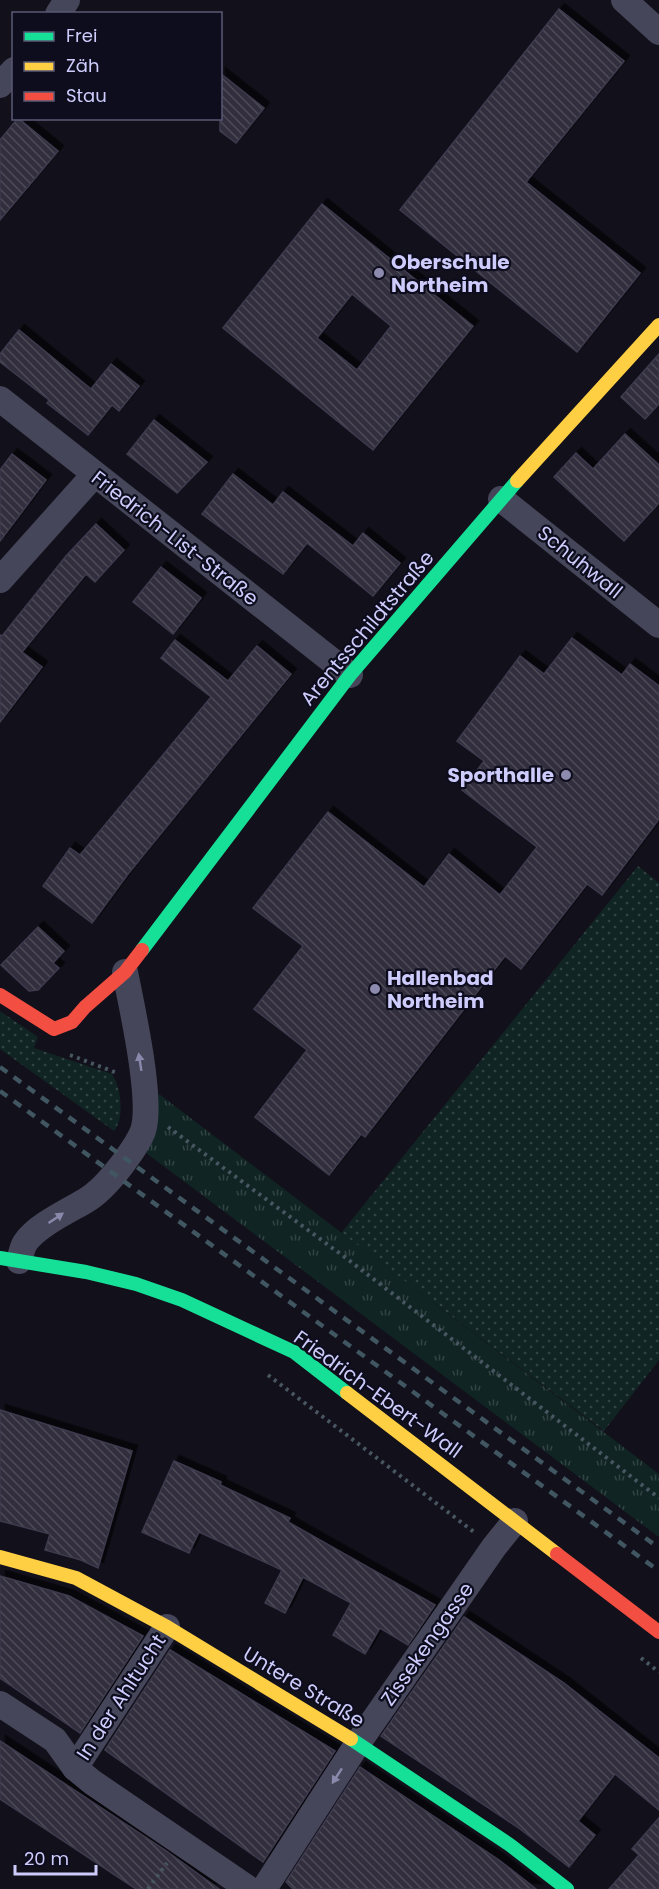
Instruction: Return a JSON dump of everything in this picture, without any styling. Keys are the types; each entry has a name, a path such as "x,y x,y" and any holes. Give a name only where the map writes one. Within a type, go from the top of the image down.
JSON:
{"street":[{"path":"624,0 659,32"},
{"path":"0,85 12,72"},
{"name":"Arentsschildtstraße","path":"0,995 54,1029 72,1022 85,1007 125,972 350,675 501,499 659,325"},
{"name":"Friedrich-List-Straße","path":"0,399 350,675"},
{"path":"0,580 94,475"},
{"name":"Schuhwall","path":"501,499 659,626"},
{"path":"10,1259 57,1216 88,1200 115,1174 137,1144 143,1130 146,1111 142,1072 125,972"},
{"name":"Friedrich-Ebert-Wall","path":"10,1259 86,1272 136,1284 201,1308 294,1352 659,1632"},
{"name":"Zissekengasse","path":"264,1889 358,1743 494,1547 515,1521"},
{"name":"Untere Straße","path":"0,1557 76,1578 167,1627 358,1743 510,1845 567,1889"},
{"name":"In der Ahltucht","path":"75,1768 167,1627"},
{"path":"0,1704 55,1740 75,1768 93,1782 249,1889"}],"path":[{"path":"146,1111 346,1258 659,1498"},
{"path":"262,1371 494,1547"},
{"path":"641,1658 659,1672"}],"green space":[{"path":"638,866 659,883 659,1360 604,1431 341,1233"},
{"path":"0,1011 38,1037 34,1048 112,1074 121,1102 120,1118 114,1131 0,1049"},
{"path":"159,1094 659,1474 659,1537 146,1153 152,1139"}],"building":[{"name":"Oberschule Northeim","path":"559,9 624,61 526,182 640,273 577,352 400,210"},
{"path":"222,75 264,108 236,143 220,131"},
{"path":"16,120 20,120 58,151 0,220 0,140"},
{"path":"322,204 473,326 373,450 223,328","holes":["352,294 391,326 357,370 317,338"]},
{"path":"19,330 91,389 111,364 139,386 119,411 112,405 88,435 47,403 49,400 0,362 0,354"},
{"path":"659,354 659,404 645,419 621,397"},
{"path":"154,420 207,462 177,493 127,454"},
{"path":"625,434 659,465 659,503 624,541 554,477 576,453 593,469"},
{"path":"12,454 46,480 0,541 0,470"},
{"path":"233,474 273,505 283,492 353,546 363,533 400,563 373,596 307,543 283,574 202,514"},
{"path":"96,524 124,550 95,582 86,574 22,652 42,667 0,722 0,635 2,636 66,556"},
{"path":"161,567 201,598 173,634 133,602"},
{"name":"Hallenbad Northeim","path":"572,638 622,675 630,664 659,686 659,819 602,895 587,884 521,969 505,956 365,1137 361,1134 329,1175 255,1117 307,1050 254,1009 303,946 253,908 328,812 424,887 449,854 500,895 537,847 462,790 484,761 457,741 520,656 544,674"},
{"path":"175,640 228,681 257,646 291,674 128,874 92,923 43,886 70,848 80,855 211,697 161,658"},
{"path":"38,927 64,951 53,963 59,968 38,990 29,991 1,965"},
{"path":"0,1410 132,1451 98,1568 81,1560 45,1550 50,1534 0,1521"},
{"path":"174,1461 221,1482 220,1485 290,1518 288,1522 435,1605 408,1645 380,1628 365,1654 333,1635 351,1603 303,1577 285,1613 265,1603 282,1570 199,1532 189,1553 142,1532"},
{"path":"0,1576 69,1596 143,1636 80,1733 0,1678"},
{"path":"464,1617 564,1683 659,1758 659,1810 615,1774 578,1821 595,1835 569,1867 520,1829 381,1736"},
{"path":"170,1650 335,1751 263,1862 105,1750"},
{"path":"0,1741 165,1850 219,1889 136,1889 0,1799"},
{"path":"360,1767 499,1860 536,1889 293,1889 286,1882"},
{"path":"659,1818 659,1889 609,1889 639,1855 632,1849"}],"railway":[{"path":"0,1067 659,1548"},
{"path":"0,1091 659,1571"}],"traffic: fast":[{"path":"142,950 350,675 517,481"},
{"path":"0,1258 86,1272 136,1284 182,1300 294,1352 347,1393"},
{"path":"351,1739 510,1845 567,1889"}],"traffic: slow":[{"path":"517,481 659,325"},
{"path":"347,1393 557,1554"},
{"path":"0,1557 76,1578 167,1627 351,1739"}],"traffic: jam":[{"path":"0,995 54,1029 72,1022 85,1007 125,972 142,950"},
{"path":"557,1554 659,1632"}],"place":[{"name":"Oberschule Northeim","path":"379,273"},
{"name":"Sporthalle","path":"566,775"},
{"name":"Hallenbad Northeim","path":"375,989"}]}
